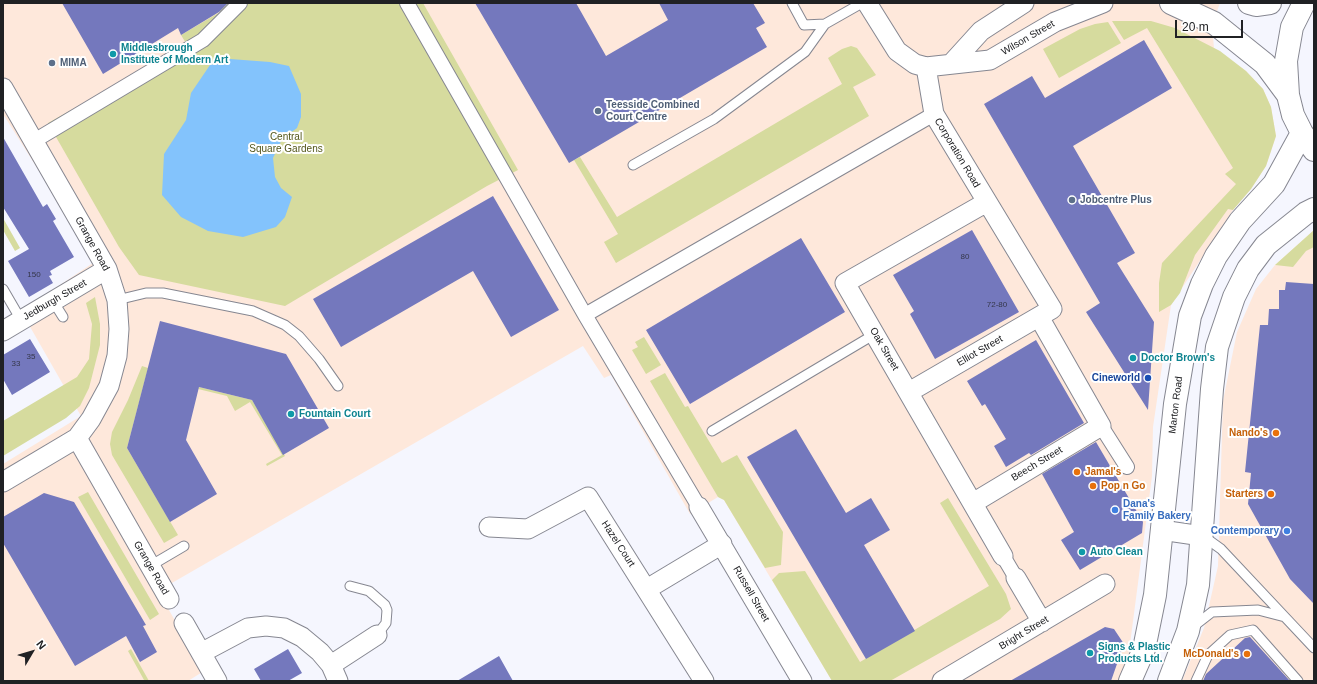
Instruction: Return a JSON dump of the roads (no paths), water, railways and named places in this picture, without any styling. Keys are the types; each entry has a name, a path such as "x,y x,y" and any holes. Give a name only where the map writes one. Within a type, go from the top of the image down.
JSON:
{"street":[{"path":"34,141 204,40 227,9 240,3"},
{"path":"407,3 585,316 699,507"},
{"path":"867,3 897,51 915,64 926,67"},
{"path":"951,64 981,31 1024,3"},
{"name":"Wilson Street","path":"926,67 990,60 1055,22 1104,3"},
{"path":"1171,3 1214,23 1265,64 1288,95"},
{"path":"1249,3 1256,5 1270,3"},
{"path":"1304,3 1292,27 1286,61 1288,95 1294,115 1308,142"},
{"name":"Corporation Road","path":"926,67 934,114 987,202 1102,426"},
{"name":"Grange Road","path":"3,88 107,269 117,300 119,329 117,356 109,386 91,419 77,438 170,599"},
{"path":"585,316 934,114"},
{"name":"Marton Road","path":"1130,681 1144,649 1155,595 1175,404 1190,316 1202,284 1216,256 1240,221 1274,184 1308,142"},
{"name":"Oak Street","path":"987,202 845,283 1003,556"},
{"path":"1168,681 1188,631 1198,585 1212,389 1217,347 1234,297 1248,269 1266,245 1306,213 1314,209"},
{"name":"Jedburgh Street","path":"3,331 107,269"},
{"name":"Elliot Street","path":"909,392 1045,313"},
{"path":"1102,426 1126,467"},
{"name":"Beech Street","path":"973,503 1102,426"},
{"path":"3,482 77,438"},
{"name":"Hazel Court","path":"489,527 528,529 588,497 704,681"},
{"name":"Russell Street","path":"699,507 802,681"},
{"path":"1161,530 1202,536"},
{"path":"647,589 722,544"},
{"path":"1003,556 1042,622"},
{"name":"Bright Street","path":"942,681 1105,584"},
{"path":"184,623 217,681"},
{"path":"201,653 248,628 266,626 284,628 302,637 320,652 334,673 377,635"}],"lane":[{"path":"792,3 804,25 825,24"},
{"path":"634,165 714,119 805,52 825,24 862,3"},
{"path":"3,289 21,320"},
{"path":"117,300 146,293 163,293 253,311 285,324 299,336 319,359 338,386"},
{"path":"53,301 63,317"},
{"path":"712,431 875,334"},
{"path":"1202,536 1221,549 1314,648"},
{"path":"150,566 184,546"},
{"path":"350,586 369,591 385,605 387,610 386,623 377,635"},
{"path":"1188,631 1212,612 1258,610 1285,617"},
{"path":"1196,681 1208,654 1230,635 1253,630 1298,681"}],"water":[{"path":"230,59 270,62 289,66 301,94 301,117 297,128 282,139 273,158 275,177 281,188 292,197 285,217 276,227 243,237 208,231 181,217 162,195 164,154 186,120 191,93 210,65"}],"place":[{"name":"Middlesbrough Institute of Modern Art","path":"113,54"},
{"name":"MIMA","path":"52,63"},
{"name":"Teesside Combined Court Centre","path":"598,111"},
{"name":"Jobcentre Plus","path":"1072,200"},
{"name":"Doctor Brown's","path":"1133,358"},
{"name":"Cineworld","path":"1148,378"},
{"name":"Fountain Court","path":"291,414"},
{"name":"Nando's","path":"1276,433"},
{"name":"Jamal's","path":"1077,472"},
{"name":"Pop n Go","path":"1093,486"},
{"name":"Starters","path":"1271,494"},
{"name":"Dana's Family Bakery","path":"1115,510"},
{"name":"Contemporary","path":"1287,531"},
{"name":"Auto Clean","path":"1082,552"},
{"name":"Signs & Plastic Products Ltd.","path":"1090,653"},
{"name":"McDonald's","path":"1247,654"}],"park label":[{"name":"Central Square Gardens","path":"286,142"}]}
